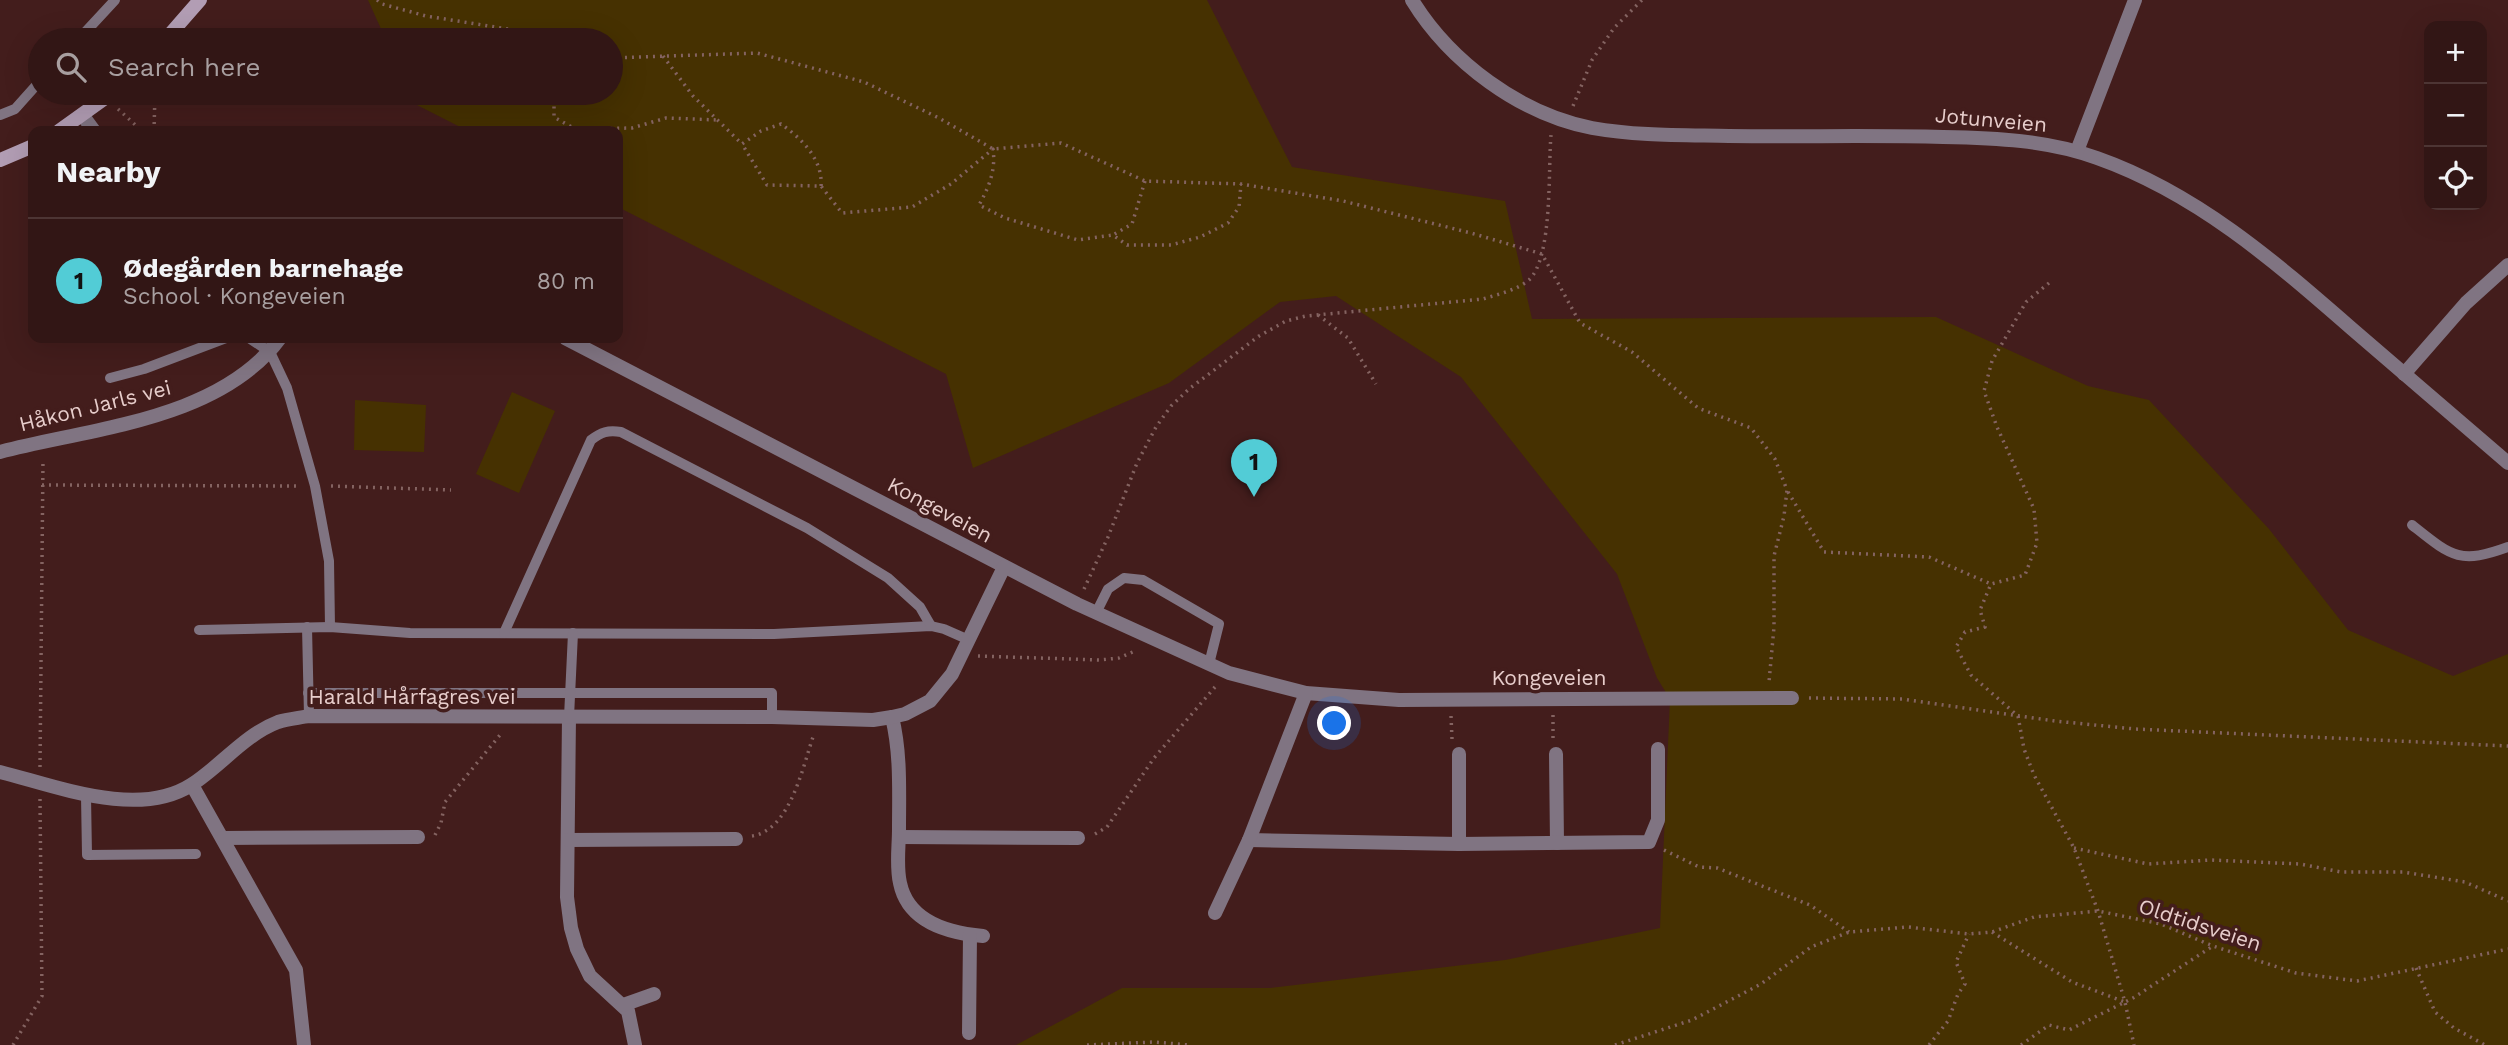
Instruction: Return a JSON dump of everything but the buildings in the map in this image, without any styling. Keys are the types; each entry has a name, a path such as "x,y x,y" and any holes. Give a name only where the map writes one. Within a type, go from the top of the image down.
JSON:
{"main road":[{"path":"176,28 200,0"},
{"path":"68,126 97,105"},
{"path":"0,160 28,148"}],"street":[{"name":"Jotunveien","path":"1412,0 1444,41 1473,68 1511,95 1559,118 1602,129 1647,134 1972,137 2023,141 2077,151 2150,180 2223,223 2285,270 2508,463"},
{"path":"2077,151 2135,0"},
{"path":"83,116 90,126"},
{"path":"2404,374 2466,303 2508,265"},
{"name":"Håkon Jarls vei","path":"0,452 141,420 191,403 232,382 270,352 276,343"},
{"name":"Kongeveien","path":"575,343 1077,604 1229,673 1306,693 1399,700 1792,698"},
{"name":"Harald Hårfagres vei","path":"0,772 86,796 144,799 175,794 192,785 252,736 278,722 309,716 772,717 873,720 905,715 930,701 952,674 1004,567"},
{"path":"1215,913 1250,840 1306,693"},
{"path":"569,717 568,907 577,949 590,976 623,1005 631,1020 635,1045"},
{"path":"892,717 899,750 899,874 903,894 924,920 940,929 977,935 969,1033"},
{"path":"1250,840 1459,844 1649,842 1658,820 1658,749"},
{"path":"1459,754 1459,844"},
{"path":"1556,754 1557,843"},
{"path":"192,785 296,970 304,1045"},
{"path":"224,838 418,837"},
{"path":"899,837 1078,838"},
{"path":"568,840 736,839"},
{"path":"623,1005 654,994"}],"lane":[{"path":"89,28 115,0"},
{"path":"0,115 15,109 28,94"},
{"path":"110,378 213,343"},
{"path":"256,343 270,352 287,388 315,486 329,561 330,627"},
{"path":"504,633 591,440 600,433 611,430 621,432 819,535 888,578 920,607 931,626"},
{"path":"2412,525 2458,556 2476,557 2508,547"},
{"path":"1096,612 1108,589 1124,578 1143,580 1219,624 1209,664"},
{"path":"199,630 330,627 410,633 774,634 931,626 969,640"},
{"path":"307,627 309,716"},
{"path":"569,717 573,634"},
{"path":"309,693 772,693 772,717"},
{"path":"86,796 88,855 196,854"}],"path":[{"path":"377,0 382,4 426,16 502,28"},
{"path":"1077,604 1108,537 1136,463 1156,427 1171,406 1199,381 1259,337 1286,321 1318,315 1483,299 1508,291 1534,274 1542,254 1559,118 1614,28 1642,0"},
{"path":"623,58 757,53 864,82 939,118 993,149"},
{"path":"663,56 693,96 742,144 767,186 821,186"},
{"path":"154,126 155,105"},
{"path":"554,105 554,117 569,126"},
{"path":"118,109 137,126"},
{"path":"623,128 666,118 718,120"},
{"path":"742,144 761,131 781,124 798,136 811,152 822,175 821,186 842,213 912,207 951,184 993,149 1060,143 1145,181 1241,184 1343,201 1542,254 1580,323 1632,352 1698,408 1751,428 1775,459 1787,490 1825,552 1929,557 1991,584 2025,575 2037,543 2034,509 1984,391 1992,361 2026,302 2049,283"},
{"path":"993,149 995,163 988,188 979,205 1005,218 1078,240 1113,234 1132,224 1145,181"},
{"path":"1113,234 1127,245 1171,245 1200,237 1228,223 1239,207 1241,184"},
{"path":"1318,315 1348,338 1376,384"},
{"path":"13,1045 42,996 40,782 44,440"},
{"path":"42,485 315,486 451,490"},
{"path":"1768,698 1774,627 1774,556 1787,490"},
{"path":"1991,584 1980,610 1985,627 1965,632 1956,648 1971,675 2018,716 2024,749 2034,775 2074,848 2098,911 2125,1002 2134,1045"},
{"path":"961,656 1100,660 1119,658 1136,651 1152,638"},
{"path":"1078,838 1095,834 1107,827 1154,758 1203,698 1229,673"},
{"path":"1792,698 1902,699 2135,729 2508,746"},
{"path":"1552,699 1556,754"},
{"path":"1450,700 1452,744 1459,754"},
{"path":"418,837 435,835 441,823 445,802 515,717"},
{"path":"736,839 759,835 774,825 787,810 820,719"},
{"path":"1649,842 1699,867 1717,868 1810,905 1849,932"},
{"path":"2074,848 2148,864 2211,860 2300,864 2342,872 2403,872 2465,882 2508,901"},
{"name":"Oldtidsveien","path":"1615,1045 1692,1020 1761,984 1811,947 1849,932 1908,927 1969,934 1992,932 2034,917 2098,911 2161,924 2213,946 2296,973 2357,981 2508,949"},
{"path":"1992,932 2072,982 2125,1002"},
{"path":"1929,1045 1948,1021 1958,994 1965,984 1956,962 1969,934"},
{"path":"2021,1045 2049,1025 2069,1030 2125,1002 2213,946"},
{"path":"2416,968 2435,1012 2454,1028 2485,1045"},
{"path":"1087,1045 1154,1042 1189,1045"}],"shaded area":[{"path":"368,0 1207,0 1292,167 1505,201 1532,319 1936,317 2088,386 2149,400 2269,529 2348,630 2453,676 2508,654 2508,1045 1016,1045 1122,988 1270,988 1505,960 1660,928 1670,699 1657,678 1617,574 1461,377 1336,296 1280,302 1169,383 973,468 946,374 623,210 623,126 458,126 417,105 623,105 623,28 381,28"},
{"path":"512,392 555,411 519,493 476,474"},
{"path":"355,400 426,405 424,452 354,450"}],"place":[{"name":"Ødegården barnehage","path":"1254,497"}]}
